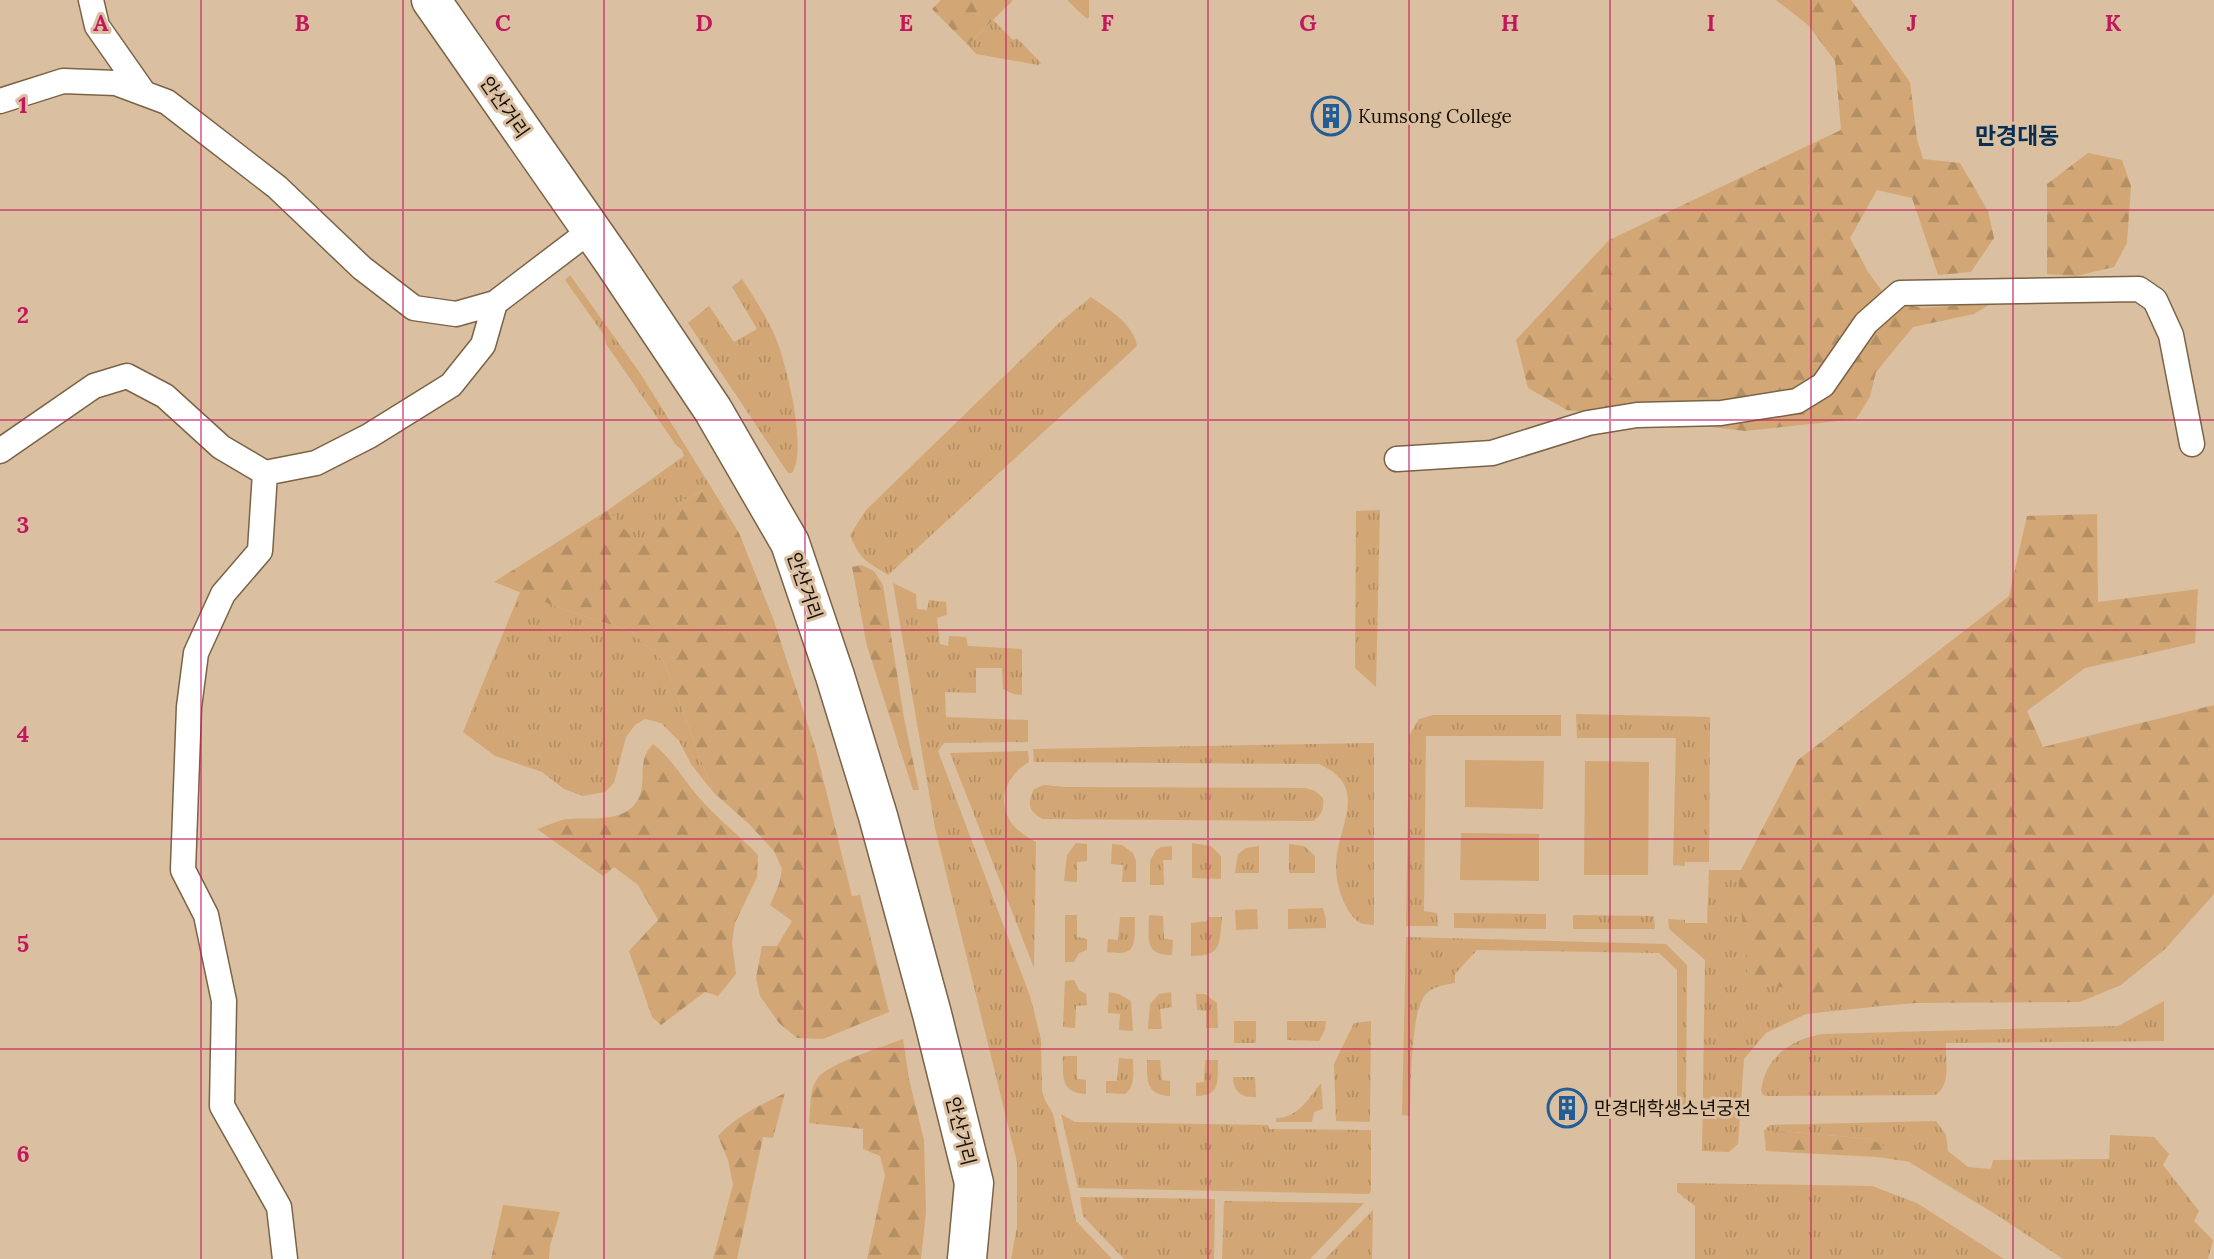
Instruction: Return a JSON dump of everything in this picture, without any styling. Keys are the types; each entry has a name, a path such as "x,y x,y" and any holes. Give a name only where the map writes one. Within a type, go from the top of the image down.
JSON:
{"main road":[{"name":"안산거리","path":"431,0 713,410 790,543 878,816 971,1170 974,1183 967,1259"}],"street":[{"path":"92,0 97,26 144,93"},
{"path":"0,101 63,81 116,83 167,102 277,187 362,268 414,308 456,314 495,303 591,230"},
{"path":"1397,459 1492,453 1588,423 1637,415 1721,413 1797,401 1823,385 1866,323 1899,293 2053,289 2139,289 2155,300 2171,335 2192,444"},
{"path":"0,451 94,386 127,376 165,396 220,447 265,473 316,463 369,436 451,385 483,345 495,303"},
{"path":"265,473 260,551 223,594 196,653 189,706 183,870 206,915 224,1001 222,1106 279,1207 285,1259"}],"green space":[{"path":"941,0 1013,0 968,45 932,9"},
{"path":"1067,0 1089,0 1089,17 1087,19"},
{"path":"1776,0 1851,0 1910,82 1917,139 1923,159 1960,163 1988,211 1994,238 1971,272 1938,275 1912,198 1877,190 1850,238 1868,272 1888,299 1921,308 1992,303 1974,314 1913,327 1876,372 1870,397 1856,419 1745,431 1567,410 1528,388 1516,340 1609,240 1841,130 1835,61 1808,25"},
{"path":"993,20 1013,40 1017,38 1041,63 1038,65 976,54 968,45"},
{"path":"2088,153 2122,160 2131,186 2127,243 2114,267 2076,276 2047,274 2047,184"},
{"path":"570,275 640,373 711,487 680,502 640,548 608,510 684,456 565,280"},
{"path":"742,279 771,329 785,365 797,426 798,445 792,473 788,473 688,323 709,306 734,342 757,329 732,287"},
{"path":"1091,297 1126,324 1137,346 888,575 864,559 850,535 866,510 1058,324"},
{"path":"711,487 739,533 774,621 816,750 852,896 860,895 889,1012 823,1039 797,1038 779,1023 760,996 756,978 762,946 777,946 792,921 770,905 782,869 774,851 713,792 665,663 631,631 565,610 494,582 608,510 640,547 680,502"},
{"path":"1380,510 1376,687 1355,668 1356,511"},
{"path":"2097,514 2098,602 2198,589 2195,643 2085,668 2027,711 2043,747 2214,705 2214,894 2165,949 2121,985 2080,1002 1916,1003 1882,1006 1748,981 1738,876 1798,760 2009,596 2027,516"},
{"path":"861,565 874,571 883,585 904,718 919,790 913,790 867,646 852,567"},
{"path":"893,583 916,594 917,609 927,610 929,600 946,602 947,615 937,618 940,644 948,646 949,636 966,637 968,646 1022,649 1022,695 1003,689 1002,668 976,668 976,693 945,692 946,717 1028,720 1028,742 944,743 938,751 1030,996 1041,1039 1042,1091 1053,1114 1076,1221 1112,1259 1011,1259 1017,1227 1017,1162 935,828"},
{"path":"520,592 631,631 665,663 713,792 691,764 679,741 661,723 645,719 635,725 626,737 614,783 605,792 583,796 564,789 542,772 495,756 463,732"},
{"path":"1576,714 1710,717 1709,862 1673,865 1676,738 1577,738"},
{"path":"1433,715 1561,715 1561,736 1426,736 1424,911 1437,913 1438,926 1406,926 1409,736 1419,719"},
{"path":"1374,743 1374,925 1356,920 1342,897 1336,860 1347,814 1347,792 1333,772 1319,764 1034,762 1033,749"},
{"path":"653,744 707,807 758,855 757,877 735,923 732,942 736,974 718,996 705,992 661,1025 652,1017 629,951 658,920 638,885 614,867 603,876 537,829 564,820 610,817 628,811 640,795 643,763"},
{"path":"1028,751 1029,762 1014,774 1004,798 1013,825 1036,842 1034,968 950,753"},
{"path":"1465,760 1544,761 1543,809 1465,807"},
{"path":"1585,761 1649,762 1648,875 1584,875"},
{"path":"1044,785 1306,788 1323,798 1323,805 1320,814 1313,821 1043,819 1030,807 1030,799 1034,789"},
{"path":"1461,833 1539,834 1539,881 1460,880"},
{"path":"1076,843 1087,844 1087,861 1077,862 1077,882 1064,881 1067,855"},
{"path":"1192,843 1211,846 1221,856 1221,879 1192,878"},
{"path":"1112,844 1122,845 1133,853 1136,861 1136,882 1122,882 1123,865 1111,864"},
{"path":"1289,844 1304,846 1315,856 1315,873 1289,873"},
{"path":"1172,846 1172,860 1163,860 1164,885 1150,885 1150,861 1156,850"},
{"path":"1259,846 1259,873 1235,873 1238,854 1246,848"},
{"path":"1709,870 1743,870 1748,980 1882,1006 1806,1014 1766,1033 1744,1059 1738,1144 1729,1152 1702,1151 1705,960 1669,929 1668,919 1685,920 1685,923 1707,923"},
{"path":"1323,908 1326,928 1288,929 1288,909"},
{"path":"1257,909 1258,929 1236,930 1235,910"},
{"path":"1454,913 1546,914 1546,929 1454,928"},
{"path":"1065,915 1077,915 1077,937 1087,939 1087,950 1079,953 1074,962 1065,962"},
{"path":"1149,915 1163,916 1164,939 1173,940 1172,955 1156,952 1152,948"},
{"path":"1573,915 1654,916 1655,929 1573,929"},
{"path":"1120,917 1135,917 1132,947 1124,953 1107,952 1108,939 1118,940"},
{"path":"1208,917 1222,917 1217,947 1209,954 1191,956 1191,923 1207,921"},
{"path":"1406,937 1666,944 1687,965 1686,1109 1677,1111 1677,970 1659,953 1477,950 1455,974 1455,983 1432,989 1421,1003 1412,1052 1410,1116 1402,1115"},
{"path":"1074,980 1079,990 1086,994 1087,1005 1076,1006 1075,1028 1063,1027 1065,981"},
{"path":"1109,992 1131,1001 1133,1031 1119,1030 1120,1014 1108,1013"},
{"path":"1171,992 1172,1007 1160,1009 1162,1029 1148,1029 1150,1004 1159,994"},
{"path":"1196,994 1205,994 1217,1003 1218,1028 1206,1028 1206,1011 1197,1010"},
{"path":"2164,1001 2164,1041 1946,1043 1946,1079 1935,1095 1767,1096 1761,1091 1768,1068 1774,1059 1790,1045 1811,1036 2118,1026"},
{"path":"1234,1021 1256,1021 1256,1043 1234,1043"},
{"path":"1287,1021 1326,1021 1325,1030 1319,1041 1287,1040"},
{"path":"1371,1021 1370,1122 1336,1121 1334,1064 1354,1023"},
{"path":"903,1039 909,1079 924,1140 926,1212 921,1259 867,1259 885,1175 880,1156 863,1149 863,1129 809,1123 811,1094 817,1079 832,1067"},
{"path":"1063,1056 1077,1056 1077,1079 1086,1080 1086,1094 1067,1087 1063,1077"},
{"path":"1119,1058 1133,1059 1131,1087 1125,1094 1106,1093 1106,1081 1117,1081"},
{"path":"1147,1060 1160,1060 1162,1080 1170,1081 1170,1096 1156,1092 1149,1085"},
{"path":"1205,1060 1218,1060 1216,1086 1210,1093 1196,1096 1196,1083 1204,1082"},
{"path":"1233,1077 1255,1077 1256,1097 1239,1093"},
{"path":"1321,1083 1323,1109 1314,1112 1312,1122 1276,1122 1276,1118 1290,1115 1302,1106"},
{"path":"785,1093 773,1138 763,1137 737,1259 713,1259 733,1185 728,1160 718,1136 741,1117"},
{"path":"1061,1114 1075,1122 1268,1125 1269,1129 1371,1130 1371,1190 1369,1194 1078,1188"},
{"path":"1936,1121 1946,1135 1948,1151 1968,1167 1991,1169 1993,1160 2109,1159 2110,1135 2154,1137 2169,1154 2163,1165 2199,1211 2194,1221 2213,1240 2208,1259 2063,1259 2000,1217 1871,1139 1764,1131 1770,1125"},
{"path":"1764,1131 1871,1139 1911,1162 1877,1157 1766,1151"},
{"path":"1677,1183 1872,1186 1917,1203 2004,1259 1695,1259 1695,1206 1677,1192"},
{"path":"1080,1197 1215,1199 1214,1259 1124,1259 1083,1216"},
{"path":"1224,1201 1364,1203 1310,1259 1222,1259"},
{"path":"503,1205 560,1212 549,1259 491,1259"},
{"path":"1373,1210 1372,1259 1325,1259"}],"place":[{"name":"Kumsong College","path":"1331,116"},
{"name":"만경대학생소년궁전","path":"1567,1108"}],"district":[{"name":"만경대동","path":"2017,135"}]}
